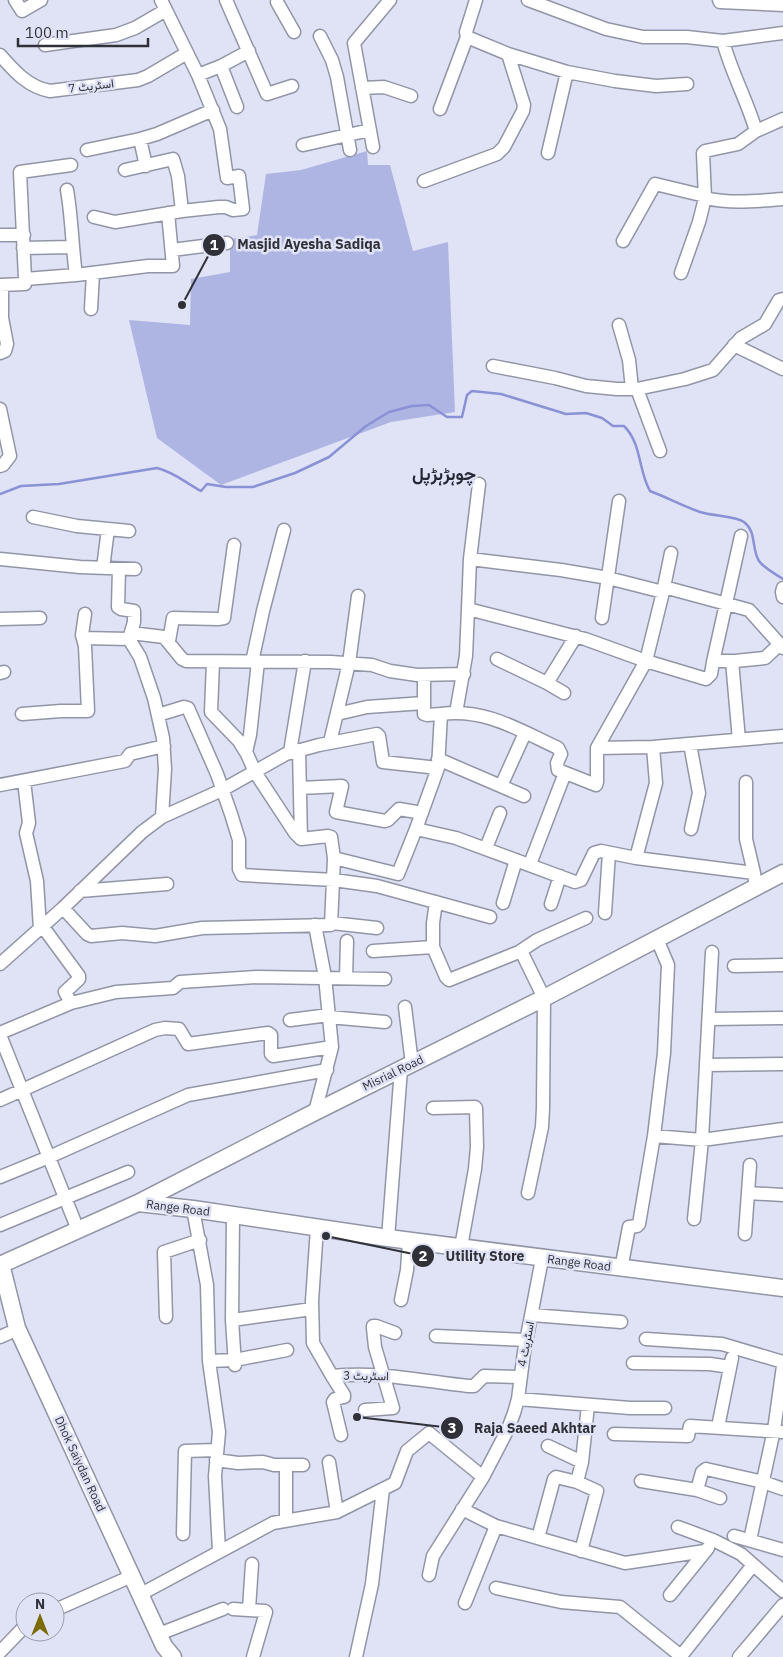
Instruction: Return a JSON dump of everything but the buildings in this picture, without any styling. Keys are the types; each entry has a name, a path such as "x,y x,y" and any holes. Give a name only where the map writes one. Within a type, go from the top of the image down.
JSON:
{"main road":[{"name":"Misrial Road","path":"1,1264 138,1203 657,939 755,880 783,873"},
{"name":"Range Road","path":"138,1203 193,1209 542,1259 783,1288"},
{"name":"Dhok Saiydan Road","path":"1,1264 16,1328 164,1646 173,1657"}],"street":[{"path":"15,0 22,11 41,0"},
{"path":"226,0 267,94 292,86"},
{"path":"374,147 354,43 390,0"},
{"path":"440,108 467,37 466,32 476,0"},
{"path":"528,0 554,5 606,29 634,35 687,37 723,41 783,33"},
{"path":"719,0 720,2 783,5"},
{"path":"278,1 294,32"},
{"path":"45,45 116,35 135,28 164,5 198,75 220,129 227,178 239,176 242,209 233,210 219,207 116,222 94,217"},
{"path":"320,36 332,60 337,77 350,150"},
{"path":"467,37 508,54 567,72 656,86 687,84"},
{"path":"723,41 728,62 739,84 756,131"},
{"path":"198,75 221,66 249,51"},
{"name":"اسٹریٹ 7","path":"0,55 12,70 28,83 38,89 50,91 138,80 187,53"},
{"path":"424,181 497,154 504,147 523,111 524,105 508,54"},
{"path":"221,66 237,107"},
{"path":"548,153 567,72"},
{"path":"362,88 384,87 411,96"},
{"path":"88,150 140,140 213,110"},
{"path":"681,272 699,222 705,197 703,153 738,144 756,131 783,119"},
{"path":"303,144 370,130"},
{"path":"140,140 146,166"},
{"path":"125,170 173,159 178,176 182,211"},
{"path":"0,353 5,351 7,344 2,318 1,285 26,284 20,172 71,165"},
{"path":"623,240 655,184 722,202 742,203 783,199"},
{"path":"67,190 71,212 72,247 76,275"},
{"path":"25,279 148,266 173,266 168,213"},
{"path":"0,235 24,235"},
{"path":"172,250 228,243"},
{"path":"23,248 72,247"},
{"path":"91,309 93,273"},
{"path":"493,366 586,386 617,390 635,389 685,379 713,370 741,338 765,324 779,300 783,299"},
{"path":"619,325 635,389 660,451"},
{"path":"734,345 783,369"},
{"path":"0,410 10,456 0,466"},
{"path":"456,713 466,656 470,559 479,484"},
{"path":"602,618 619,501"},
{"path":"33,517 77,526 129,531"},
{"path":"103,568 108,529"},
{"path":"246,752 250,735 255,662 263,612 284,530"},
{"path":"468,609 576,636 646,661 706,678 711,674 741,536"},
{"path":"168,641 172,618 218,620 224,618 234,545"},
{"path":"424,675 424,714 456,713 498,720 561,751 558,770 596,785 597,748 646,661 671,553"},
{"path":"0,559 135,569"},
{"path":"470,559 561,570 608,578 726,603 749,610 781,646 765,658 732,661 719,660 713,662"},
{"path":"120,568 118,607 134,611 134,622 130,636 140,657 158,715 164,746 162,817"},
{"path":"783,588 783,597"},
{"path":"330,742 349,663 358,596"},
{"path":"22,714 88,711 85,646 82,632 85,614"},
{"path":"0,619 40,618"},
{"path":"83,638 157,635 164,637 182,659 186,661 349,663 372,665 390,671 424,675 464,674"},
{"path":"547,682 576,636"},
{"path":"498,659 547,682 564,693"},
{"path":"301,839 300,788 295,751 306,661"},
{"path":"732,661 739,740"},
{"path":"213,662 211,712 239,742 255,772 295,833 301,839"},
{"path":"337,714 367,707 424,702"},
{"path":"158,715 184,707 188,708 217,774 239,840 242,875 334,880 395,890 490,917"},
{"path":"334,858 398,874 422,813 438,764 441,714"},
{"path":"502,786 525,733"},
{"path":"0,964 42,928 142,832 162,817 222,790 295,751 330,742 377,734 379,736 383,762 438,764 502,786 524,796"},
{"path":"597,748 654,747 783,736"},
{"path":"690,744 699,793 691,829"},
{"path":"0,785 124,761 130,754 164,746"},
{"path":"636,858 656,783 654,747"},
{"path":"530,864 565,773"},
{"path":"24,781 29,823 26,833 37,881 42,928 79,976 65,992 71,1003"},
{"path":"416,829 456,838 578,882 594,853 598,851 755,880 746,839 746,782"},
{"path":"300,788 342,786 336,812 385,821 399,809 422,813"},
{"path":"486,848 500,813"},
{"path":"301,839 331,837 334,858 332,923"},
{"path":"606,912 609,853"},
{"path":"503,903 516,860"},
{"path":"551,904 560,876"},
{"path":"80,891 167,884"},
{"path":"436,902 432,922 433,947 449,980 519,952 537,940 586,918"},
{"path":"63,908 91,936 122,933 155,936 202,928 329,926 332,923 377,928"},
{"path":"315,925 324,977 332,1048 315,1112"},
{"path":"621,1269 628,1228 638,1224 654,1136 664,1053 668,965 657,939"},
{"path":"346,978 347,942"},
{"path":"373,951 433,947"},
{"path":"519,952 522,953 544,998 542,1127 528,1193"},
{"path":"694,1219 702,1140 712,952"},
{"path":"734,966 783,965"},
{"path":"78,1230 0,1034 71,1003 116,992 173,988 180,982 257,977 385,979"},
{"path":"388,1238 407,1066 405,1007"},
{"path":"290,1020 329,1016 385,1022"},
{"path":"709,1019 783,1018"},
{"path":"0,1100 155,1030 165,1028 179,1029 188,1044 268,1033 271,1035 273,1056 332,1048"},
{"path":"706,1065 783,1064"},
{"path":"0,1177 188,1095 327,1070"},
{"path":"433,1108 475,1106 476,1108 476,1162 462,1247"},
{"path":"654,1136 702,1140 783,1129"},
{"path":"745,1234 750,1165"},
{"path":"0,1225 128,1172"},
{"path":"748,1193 783,1195"},
{"path":"193,1209 207,1285 209,1361 219,1432 215,1476 219,1551"},
{"path":"233,1215 232,1320 235,1362"},
{"name":"اسٹریٹ 3","path":"318,1228 312,1309 312,1343 332,1376 345,1374 383,1376 435,1380 468,1386 474,1386 484,1376 520,1377"},
{"path":"166,1316 164,1252 200,1240"},
{"path":"401,1300 407,1270 409,1241"},
{"name":"اسٹریٹ 4","path":"429,1575 433,1556 483,1477 508,1429 518,1399 520,1377 542,1259"},
{"path":"232,1320 312,1309"},
{"path":"532,1315 621,1322"},
{"path":"365,1410 393,1408 375,1347 373,1328 376,1326 394,1333"},
{"path":"436,1336 527,1340"},
{"path":"646,1338 722,1344 783,1362"},
{"path":"718,1427 734,1348"},
{"path":"209,1361 235,1362 287,1350"},
{"path":"633,1363 710,1364 730,1367"},
{"path":"750,1540 763,1482 778,1431 783,1366"},
{"path":"332,1376 344,1394 344,1397 335,1399 333,1402 341,1435"},
{"path":"518,1399 630,1408 665,1408"},
{"path":"577,1482 582,1462 588,1405"},
{"path":"614,1434 688,1436 690,1426 778,1431"},
{"path":"140,1594 272,1523 337,1512 383,1490 395,1483 407,1451 429,1433 483,1477"},
{"path":"548,1446 582,1462"},
{"path":"183,1534 185,1451 217,1455 238,1463 263,1462 274,1465 303,1465"},
{"path":"329,1462 337,1512"},
{"path":"286,1465 286,1521"},
{"path":"697,1490 702,1472 706,1469 763,1482 783,1489"},
{"path":"538,1538 554,1479 556,1477 577,1482 597,1491 581,1551"},
{"path":"641,1480 697,1490 720,1498"},
{"path":"356,1657 372,1584 383,1490"},
{"path":"462,1509 496,1526 625,1564 705,1551"},
{"path":"465,1603 496,1526"},
{"path":"678,1527 713,1540 741,1554 783,1591"},
{"path":"734,1536 783,1550"},
{"path":"670,1595 713,1540"},
{"path":"249,1609 252,1564"},
{"path":"496,1588 561,1602 620,1607 682,1657 754,1566"},
{"path":"65,1606 132,1576"},
{"path":"739,1657 783,1604"},
{"path":"159,1634 228,1609 265,1611 253,1657"},
{"path":"0,1652 15,1636"}],"shaded area":[{"path":"367,151 368,165 390,165 413,251 448,242 455,412 391,422 221,485 157,438 129,320 190,325 191,279 230,272 230,239 257,235 266,174 301,170"}],"waterway":[{"path":"0,494 21,486 59,484 157,468 174,475 201,491 207,484 226,487 253,487 295,473 329,457 366,426 389,412 412,406 429,405 447,417 462,417 467,395 472,391 501,394 566,414 586,413 602,418 613,426 624,426 634,441 643,475 650,491 700,512 735,518 744,522 751,530 759,561 783,579"}],"place":[{"name":"Masjid Ayesha Sadiqa","path":"182,305"},
{"name":"Utility Store","path":"326,1236"},
{"name":"Raja Saeed Akhtar","path":"357,1417"}],"district":[{"name":"چوہڑہڑپل","path":"444,474"}]}
